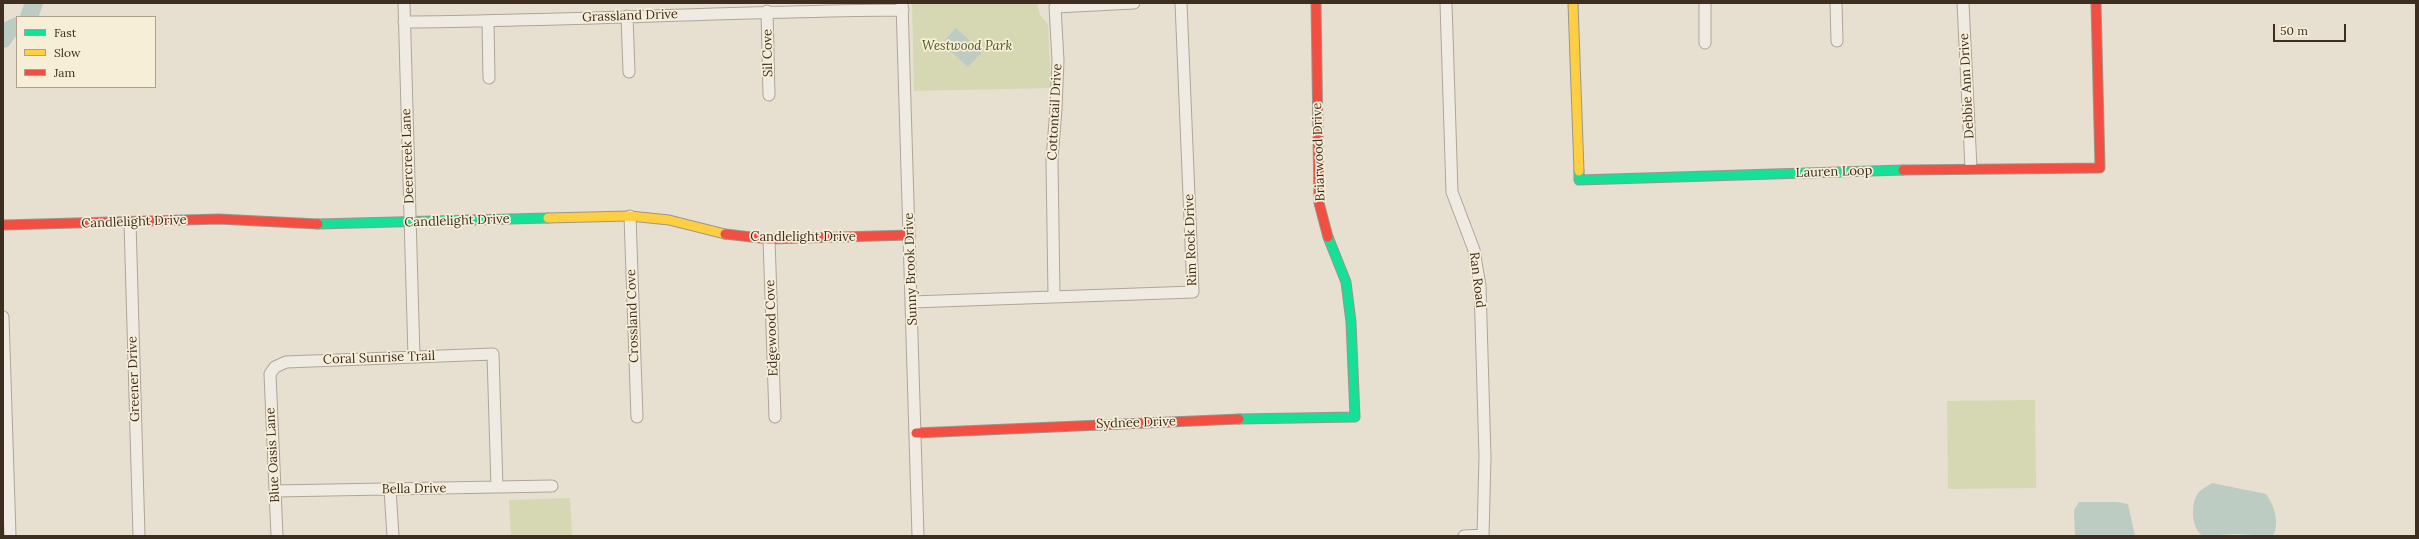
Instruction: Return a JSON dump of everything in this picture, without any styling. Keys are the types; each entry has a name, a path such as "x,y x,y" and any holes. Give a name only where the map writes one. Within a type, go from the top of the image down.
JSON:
{"street":[{"name":"Deercreek Lane","path":"404,3 414,357"},
{"name":"Cottontail Drive","path":"1054,297 1052,159 1058,68 1055,7 1134,3"},
{"name":"Rim Rock Drive","path":"912,302 1193,292 1181,3"},
{"name":"Briarwood Drive","path":"1316,3 1319,202 1331,248 1346,282 1351,322 1355,417"},
{"name":"Ran Road","path":"1446,3 1452,192 1474,250 1480,286 1485,457 1483,536"},
{"name":"Lauren Loop","path":"1573,3 1578,180 1971,168 2100,168 2096,3"},
{"path":"1705,3 1705,44"},
{"path":"1836,3 1837,40"},
{"name":"Debbie Ann Drive","path":"1963,3 1971,168"},
{"name":"Grassland Drive","path":"404,22 488,21 903,7"},
{"name":"Sunny Brook Drive","path":"903,7 918,536"},
{"name":"Sil Cove","path":"767,11 769,94"},
{"path":"627,16 629,72"},
{"path":"488,21 489,78"},
{"name":"Candlelight Drive","path":"3,225 218,219 329,225 630,216 669,220 738,236 770,239 910,236"},
{"name":"Crossland Cove","path":"630,216 637,417"},
{"name":"Greener Drive","path":"130,222 139,536"},
{"name":"Edgewood Cove","path":"770,239 775,417"},
{"path":"3,317 10,536"},
{"name":"Coral Sunrise Trail","path":"270,374 275,367 286,362 493,354 497,487"},
{"name":"Blue Oasis Lane","path":"270,374 277,536"},
{"name":"Sydnee Drive","path":"916,432 1284,417 1355,417"},
{"name":"Bella Drive","path":"275,491 552,486"},
{"path":"390,490 393,536"},
{"path":"1464,536 1483,536"}],"green space":[{"name":"Westwood Park","path":"912,3 1037,3 1040,15 1048,24 1051,88 914,91"},
{"path":"2035,400 2036,488 1948,489 1947,401"},
{"path":"570,498 572,536 511,536 509,500"}],"shaded area":[{"path":"956,28 982,52 968,67 942,43"},
{"path":"2212,483 2266,494 2274,508 2276,519 2273,536 2235,534 2203,536 2199,533 2194,522 2194,502 2199,492"},
{"path":"2079,502 2117,502 2128,504 2135,536 2075,536 2074,510"}],"waterway":[{"path":"29,16 34,3"},
{"path":"3,39 9,30 16,26"}],"traffic: fast":[{"path":"1579,171 1579,180 1903,170"},
{"path":"318,224 548,218"},
{"path":"1239,419 1355,417 1351,322 1346,282 1328,237"}],"traffic: slow":[{"path":"1573,3 1579,171"},
{"path":"548,218 630,216 669,220 725,234"}],"traffic: jam":[{"path":"1316,3 1319,203 1328,237"},
{"path":"1903,170 2100,168 2096,3"},
{"path":"3,225 219,219 318,224"},
{"path":"725,234 769,239 910,235"},
{"path":"916,433 1239,419"}]}
